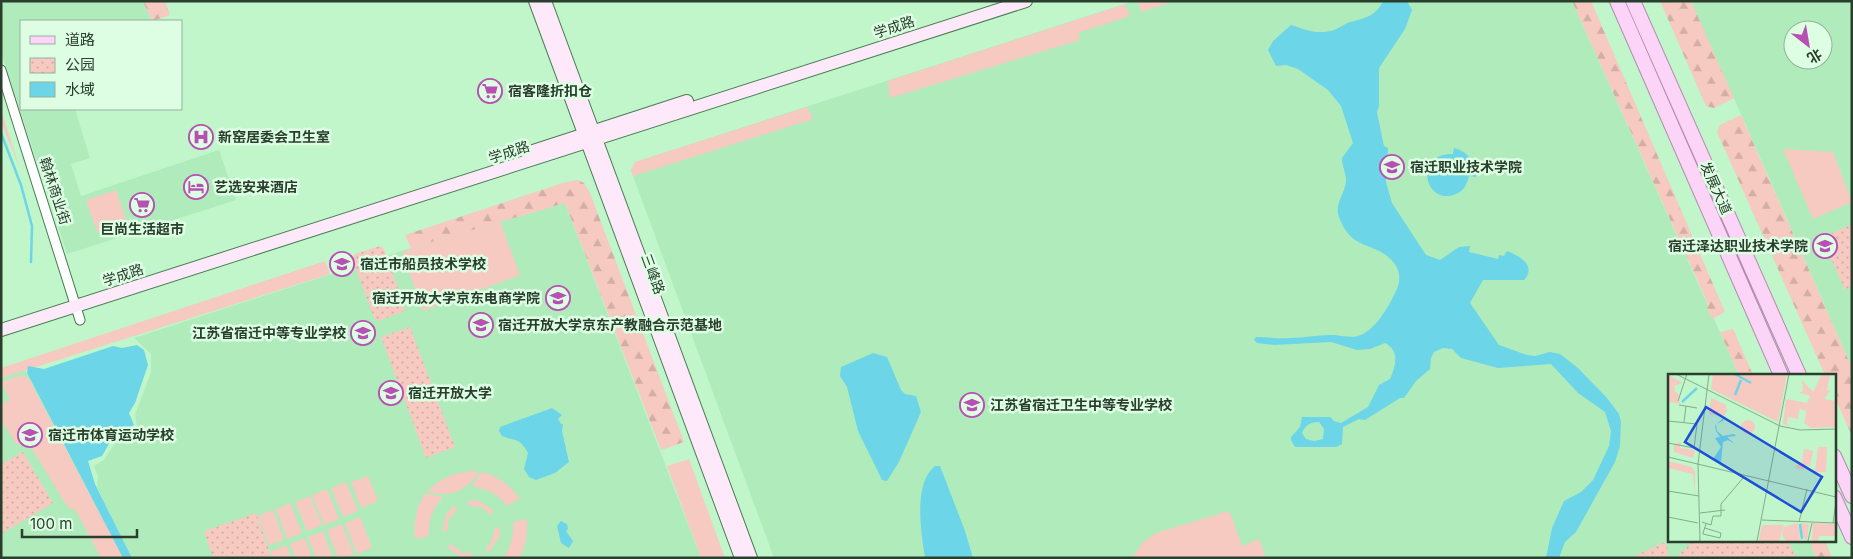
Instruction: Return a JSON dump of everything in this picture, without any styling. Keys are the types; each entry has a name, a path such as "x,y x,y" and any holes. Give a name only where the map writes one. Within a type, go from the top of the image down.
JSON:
{"main road":[{"name":"三峰路","path":"535,1 590,137 751,558"},
{"name":"三峰路","path":"545,1 590,137 742,558"},
{"name":"学成路","path":"590,137 997,1"},
{"name":"学成路","path":"1,322 75,302 590,137 1026,1"},
{"name":"发展大道","path":"1617,1 1781,374"},
{"name":"发展大道","path":"1633,1 1799,374"},
{"name":"学成路","path":"1,330 75,302"},
{"path":"1836,460 1852,496"},
{"path":"1836,502 1852,538"}],"street":[{"name":"翰林商业街","path":"1,70 80,320"}],"shaded area":[{"path":"1,1 143,1 152,20 20,20 20,110 75,110 90,158 71,164 81,196 219,150 236,200 67,254 1,52"},
{"path":"1134,1 1572,1 1739,374 1668,374 1668,542 1810,542 1816,558 774,558 633,176 631,170 635,162"},
{"name":"宿迁泽达职业技术学院","path":"1690,1 1852,1 1852,368 1745,123"},
{"name":"宿迁开放大学","path":"565,203 701,558 132,558 97,487 98,477 94,466 104,460 118,438 137,427 135,415 151,372 151,354 134,338 411,248"},
{"name":"宿迁市体育运动学校","path":"25,370 123,558 1,558 1,378"}],"green space":[{"path":"143,1 165,1 170,15 152,20"},
{"path":"1138,1 1175,1 1141,12"},
{"path":"1572,1 1591,1 1725,312 1712,319 1707,309 1708,304"},
{"path":"1660,1 1691,1 1734,98 1714,108 1706,106"},
{"path":"1125,4 1130,16 1078,33 1080,40 890,98 888,81"},
{"path":"807,107 813,119 633,176 631,170 635,162"},
{"path":"1,110 20,169 1,122"},
{"path":"1741,115 1852,368 1852,436 1836,400 1836,374 1825,374 1717,132 1720,125"},
{"path":"1783,149 1833,152 1852,202 1813,219"},
{"path":"578,180 584,183 590,193 684,442 661,450 565,203 411,248 405,235 566,182"},
{"path":"116,190 127,222 97,232 86,200"},
{"path":"500,222 520,275 423,311 402,253 411,248"},
{"path":"1852,224 1852,286 1845,290 1822,238"},
{"path":"380,246 384,249 405,308 402,312 378,321 374,318 352,258 355,254"},
{"path":"325,261 330,274 1,378 1,368"},
{"path":"410,327 455,447 426,458 381,337"},
{"path":"1733,329 1753,374 1739,374 1720,332"},
{"path":"23,375 25,378 28,377 123,558 101,558 75,509 71,510 65,503 26,439 17,445 1,420 1,404 10,400 1,382"},
{"path":"23,452 53,503 1,534 1,464"},
{"path":"689,459 725,558 701,558 667,466"},
{"path":"475,471 479,472 474,479 457,492 443,494 427,491 449,476"},
{"path":"481,472 503,482 520,498 507,506 492,493 472,486"},
{"path":"368,476 378,501 361,508 351,482"},
{"path":"346,482 358,511 343,517 331,488"},
{"path":"327,489 339,519 324,525 312,495"},
{"path":"425,493 443,497 432,515 429,525 429,536 415,539 414,526 416,515"},
{"path":"310,496 322,525 307,531 295,502"},
{"path":"468,500 479,501 494,511 490,515 483,508 468,505"},
{"path":"290,503 302,533 287,539 276,509"},
{"path":"454,505 457,510 449,519 447,531 442,531 446,514"},
{"path":"273,510 284,540 269,545 258,516"},
{"path":"1228,511 1242,546 1259,539 1266,558 1132,558 1142,543 1156,533"},
{"path":"256,513 272,558 213,558 204,531"},
{"path":"360,517 372,548 357,554 345,523"},
{"path":"527,519 525,544 519,558 503,558 511,541 513,522"},
{"path":"342,524 354,554 338,558 327,530"},
{"path":"500,527 499,538 488,553 485,549 491,542 495,528"},
{"path":"323,531 333,558 316,558 308,537"},
{"path":"305,538 312,558 295,558 290,544"},
{"path":"1665,542 1668,549 1667,558 1630,558"},
{"path":"1693,542 1789,542 1796,558 1675,558"},
{"path":"1810,542 1826,542 1832,558 1816,558"},
{"path":"451,544 463,553 472,553 473,558 459,556 447,547"},
{"path":"286,545 291,558 273,558 271,551"}],"water":[{"path":"1383,1 1407,1 1412,10 1405,29 1379,68 1379,106 1377,112 1384,146 1388,148 1386,182 1392,203 1426,255 1440,260 1459,247 1470,246 1469,252 1498,259 1499,255 1504,256 1507,251 1522,259 1529,270 1524,280 1483,280 1470,303 1499,345 1527,355 1535,356 1550,352 1560,354 1578,368 1607,398 1619,414 1621,422 1620,446 1615,462 1576,532 1565,542 1559,558 1546,558 1552,528 1564,501 1581,492 1593,480 1609,446 1611,431 1605,412 1578,393 1551,364 1498,368 1461,358 1452,349 1443,348 1434,352 1431,358 1430,369 1416,381 1404,398 1400,398 1365,420 1359,419 1343,427 1342,444 1336,447 1295,447 1291,437 1300,427 1302,417 1330,417 1334,421 1341,423 1368,407 1379,385 1390,379 1395,364 1395,354 1390,346 1385,343 1370,349 1357,350 1331,342 1274,345 1257,343 1254,340 1256,337 1300,338 1326,335 1350,337 1361,335 1380,318 1398,287 1399,275 1394,263 1380,251 1357,241 1351,236 1344,228 1339,217 1338,208 1346,181 1342,158 1353,143 1341,106 1328,90 1298,69 1286,65 1276,66 1268,50 1273,41 1291,25 1312,31 1328,31 1370,16","holes":["1319,422 1324,429 1323,439 1314,441 1306,439 1302,433 1309,424 1313,423"]},
{"path":"1454,148 1459,149 1470,158 1476,177 1469,176 1461,191 1445,196 1437,193 1431,187 1428,170 1432,162 1440,156 1453,154"},
{"path":"137,345 144,350 148,365 135,403 129,413 134,425 114,435 102,456 88,461 95,484 132,558 123,558 27,373 28,366 44,369 113,346 122,348"},
{"path":"873,353 887,357 901,390 905,394 916,396 921,412 899,462 887,481 882,480 858,431 847,387 840,376 841,367"},
{"path":"552,408 562,415 558,419 563,424 562,431 569,462 555,473 536,480 529,477 524,469 528,453 522,444 502,436 499,431 500,427"},
{"path":"935,466 940,466 965,531 973,558 925,558 920,509 921,496 928,474"},
{"path":"561,521 567,524 568,529 566,531 573,541 569,548 561,543 557,526"}],"waterway":[{"path":"1,133 21,185 32,226 31,262"}],"place":[{"name":"宿客隆折扣仓","path":"490,91"},
{"name":"新窑居委会卫生室","path":"201,137"},
{"name":"宿迁职业技术学院","path":"1392,167"},
{"name":"艺选安来酒店","path":"196,187"},
{"name":"巨尚生活超市","path":"142,205"},
{"name":"宿迁泽达职业技术学院","path":"1825,246"},
{"name":"宿迁市船员技术学校","path":"342,264"},
{"name":"宿迁开放大学京东电商学院","path":"558,298"},
{"name":"宿迁开放大学京东产教融合示范基地","path":"481,325"},
{"name":"江苏省宿迁中等专业学校","path":"363,333"},
{"name":"宿迁开放大学","path":"391,393"},
{"name":"江苏省宿迁卫生中等专业学校","path":"972,405"},
{"name":"宿迁市体育运动学校","path":"30,435"}]}
